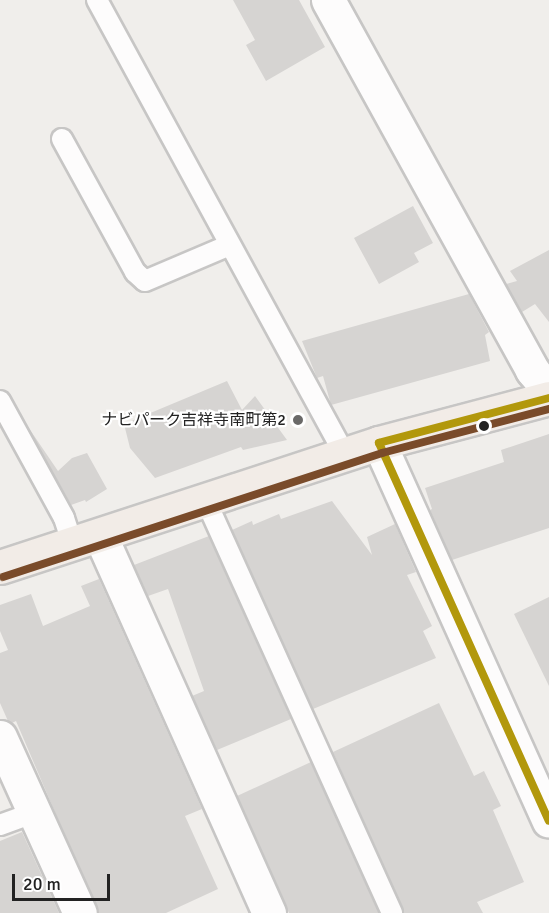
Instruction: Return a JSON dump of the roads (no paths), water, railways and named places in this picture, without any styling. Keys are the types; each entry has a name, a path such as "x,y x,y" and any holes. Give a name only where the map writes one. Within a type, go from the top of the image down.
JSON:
{"main road":[{"path":"0,567 379,443 549,398"}],"street":[{"path":"328,0 532,370 549,390"},
{"path":"379,443 549,821"},
{"path":"86,539 269,913"},
{"path":"0,737 80,913"}],"lane":[{"path":"97,0 345,455"},
{"path":"62,139 135,272 145,281 230,245"},
{"path":"0,401 64,518 86,539"},
{"path":"206,501 392,913"},
{"path":"0,825 35,812"}],"place":[{"name":"ナビパーク吉祥寺南町第2","path":"298,420"}]}
